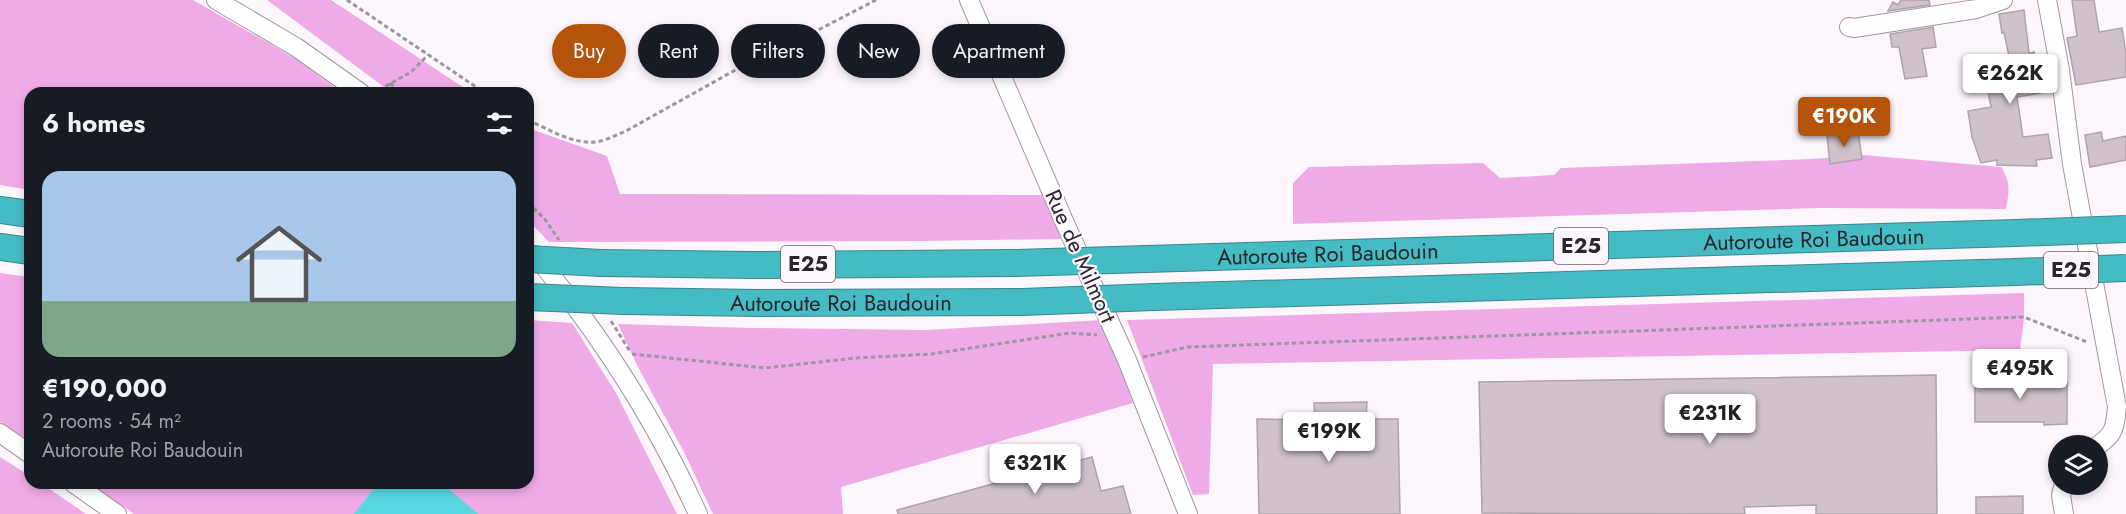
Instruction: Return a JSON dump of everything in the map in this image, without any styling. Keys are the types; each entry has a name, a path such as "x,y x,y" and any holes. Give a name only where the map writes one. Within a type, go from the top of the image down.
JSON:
{"highway":[{"path":"0,210 24,213"},
{"name":"Autoroute Roi Baudouin","path":"534,259 601,263 753,265 1016,263 2126,229"},
{"path":"0,247 24,250"},
{"name":"Autoroute Roi Baudouin","path":"534,297 759,303 1022,302 2126,268"}],"street":[{"path":"216,0 244,14 296,47 353,87"},
{"name":"Rue de Milmort","path":"969,0 1117,336 1188,514"},
{"path":"1849,27 1976,9 2003,0"},
{"path":"2047,0 2060,70 2072,164 2117,407 2120,436"},
{"path":"534,255 595,333 635,394 672,459 698,514"},
{"path":"0,434 24,450"},
{"path":"82,489 117,514"},
{"path":"2061,495 2064,514"}],"path":[{"path":"347,0 476,87"},
{"path":"534,123 565,137 595,142 606,139 626,131 756,59 793,43 876,0"},
{"path":"384,87 411,72 428,55"},
{"path":"390,83 394,87"},
{"path":"1127,360 1187,347 2024,318 2106,349"},
{"path":"632,354 765,368 856,358 931,354 1070,333 1117,336"}],"shaded area":[{"path":"0,0 193,0 298,60 334,87 24,87 24,189 0,185"},
{"path":"267,0 331,0 463,87 384,87"},
{"path":"534,130 607,156 620,194 1044,195 1061,239 921,241 549,242 534,226"},
{"path":"1863,155 2001,167 2008,187 2006,209 1819,208 1293,224 1293,183 1309,167 1483,163 1500,178 1554,175 1561,168 1812,159"},
{"path":"0,273 24,276 24,437 0,422"},
{"path":"2024,293 2020,350 1213,364 1209,494 1193,495 1127,320"},
{"path":"534,320 572,323 616,393 677,514 134,514 99,489 534,489"},
{"path":"1102,320 1133,403 841,487 843,514 713,514 618,324 926,330"},
{"path":"0,457 24,472 24,489 50,489 86,514 0,514"}],"water":[{"path":"373,489 449,489 478,514 354,514"}],"building":[{"path":"1901,0 1929,0 1930,5 1888,11 1893,2 1898,5"},
{"path":"2072,0 2094,0 2099,32 2122,28 2126,54 2126,77 2076,85 2067,38 2077,36"},
{"path":"2024,10 2029,53 2034,52 2041,93 2017,97 2023,137 2048,134 2052,158 2036,160 2037,166 1997,165 1997,160 1981,163 1972,137 1968,111 1991,107 1986,81 2013,76 1999,14"},
{"path":"1933,27 1936,47 1922,49 1927,76 1905,79 1899,47 1892,47 1890,34"},
{"path":"1858,131 1862,159 1830,164 1827,136"},
{"path":"2101,132 2103,141 2126,136 2126,160 2090,167 2085,135"},
{"path":"1936,375 1937,514 1816,514 1816,505 1744,507 1745,514 1482,513 1479,382"},
{"path":"2045,375 2045,382 2067,382 2067,424 1975,422 1975,376"},
{"path":"1367,402 1366,419 1398,419 1400,514 1259,514 1257,419 1315,420 1314,403"},
{"path":"1092,457 1101,491 1123,486 1131,514 898,514 897,510"},
{"path":"2023,496 2023,514 1976,514 1976,497"}]}
